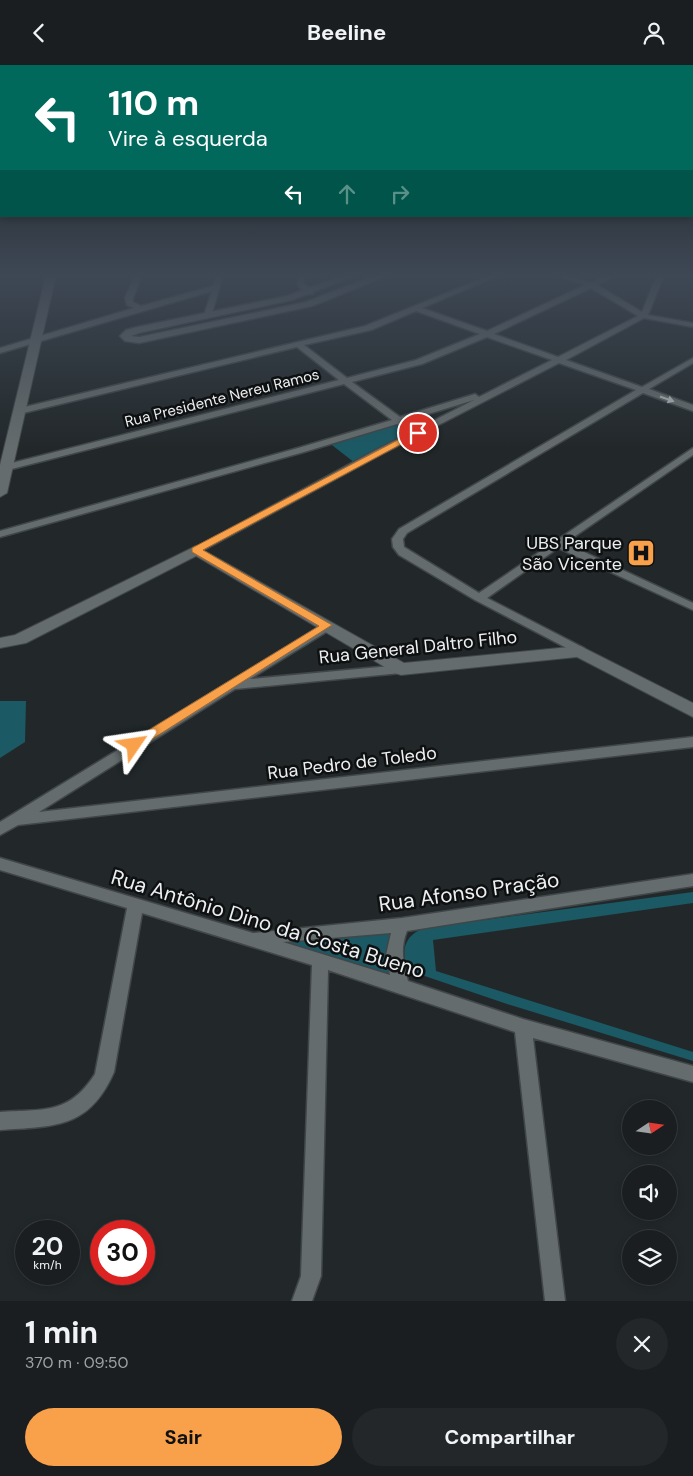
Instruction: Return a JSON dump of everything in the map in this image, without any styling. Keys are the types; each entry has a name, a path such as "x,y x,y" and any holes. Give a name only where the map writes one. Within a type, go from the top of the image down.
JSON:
{"main road":[{"path":"0,493 3,468 37,333"},
{"path":"0,643 20,639 196,550 401,669"},
{"path":"580,651 693,711"},
{"name":"Rua General Daltro Filho","path":"401,669 580,651"}],"street":[{"path":"0,351 57,333"},
{"path":"129,333 125,336 129,339 139,340 173,333"},
{"path":"19,411 353,333"},
{"path":"483,333 693,408"},
{"name":"Rua Presidente Nereu Ramos","path":"3,468 426,360 490,333"},
{"path":"196,550 613,333"},
{"path":"300,346 418,433"},
{"path":"580,651 478,598 402,553 396,542 403,531 693,360"},
{"path":"0,534 301,450 506,387"},
{"path":"415,416 432,427"},
{"path":"478,598 693,451"},
{"path":"558,544 693,607"},
{"path":"0,829 327,625"},
{"name":"Rua General Daltro Filho","path":"230,685 401,669"},
{"name":"Rua Pedro de Toledo","path":"14,820 693,742"},
{"name":"Rua Antônio Dino da Costa Bueno","path":"0,864 401,986 523,1027 693,1074"},
{"name":"Rua Afonso Pração","path":"250,939 402,925 693,880"},
{"path":"0,1121 56,1117 76,1108 99,1085 105,1073 136,904"},
{"path":"401,986 394,957 394,942 402,925"},
{"path":"302,1301 311,1276 320,961"},
{"path":"523,1027 555,1301"}],"shaded area":[{"path":"398,420 418,433 355,463 328,442"},
{"path":"0,701 26,701 25,742 0,758"},
{"path":"693,892 693,903 433,940 436,971 693,1052 693,1061 507,1004 410,971 405,958 404,952 408,940 412,935 425,928"},
{"path":"391,930 390,958 397,981 271,940"}],"place":[{"name":"UBS Parque São Vicente","path":"641,553"}],"route":[{"path":"134,745 327,625 196,550 418,433"}]}
